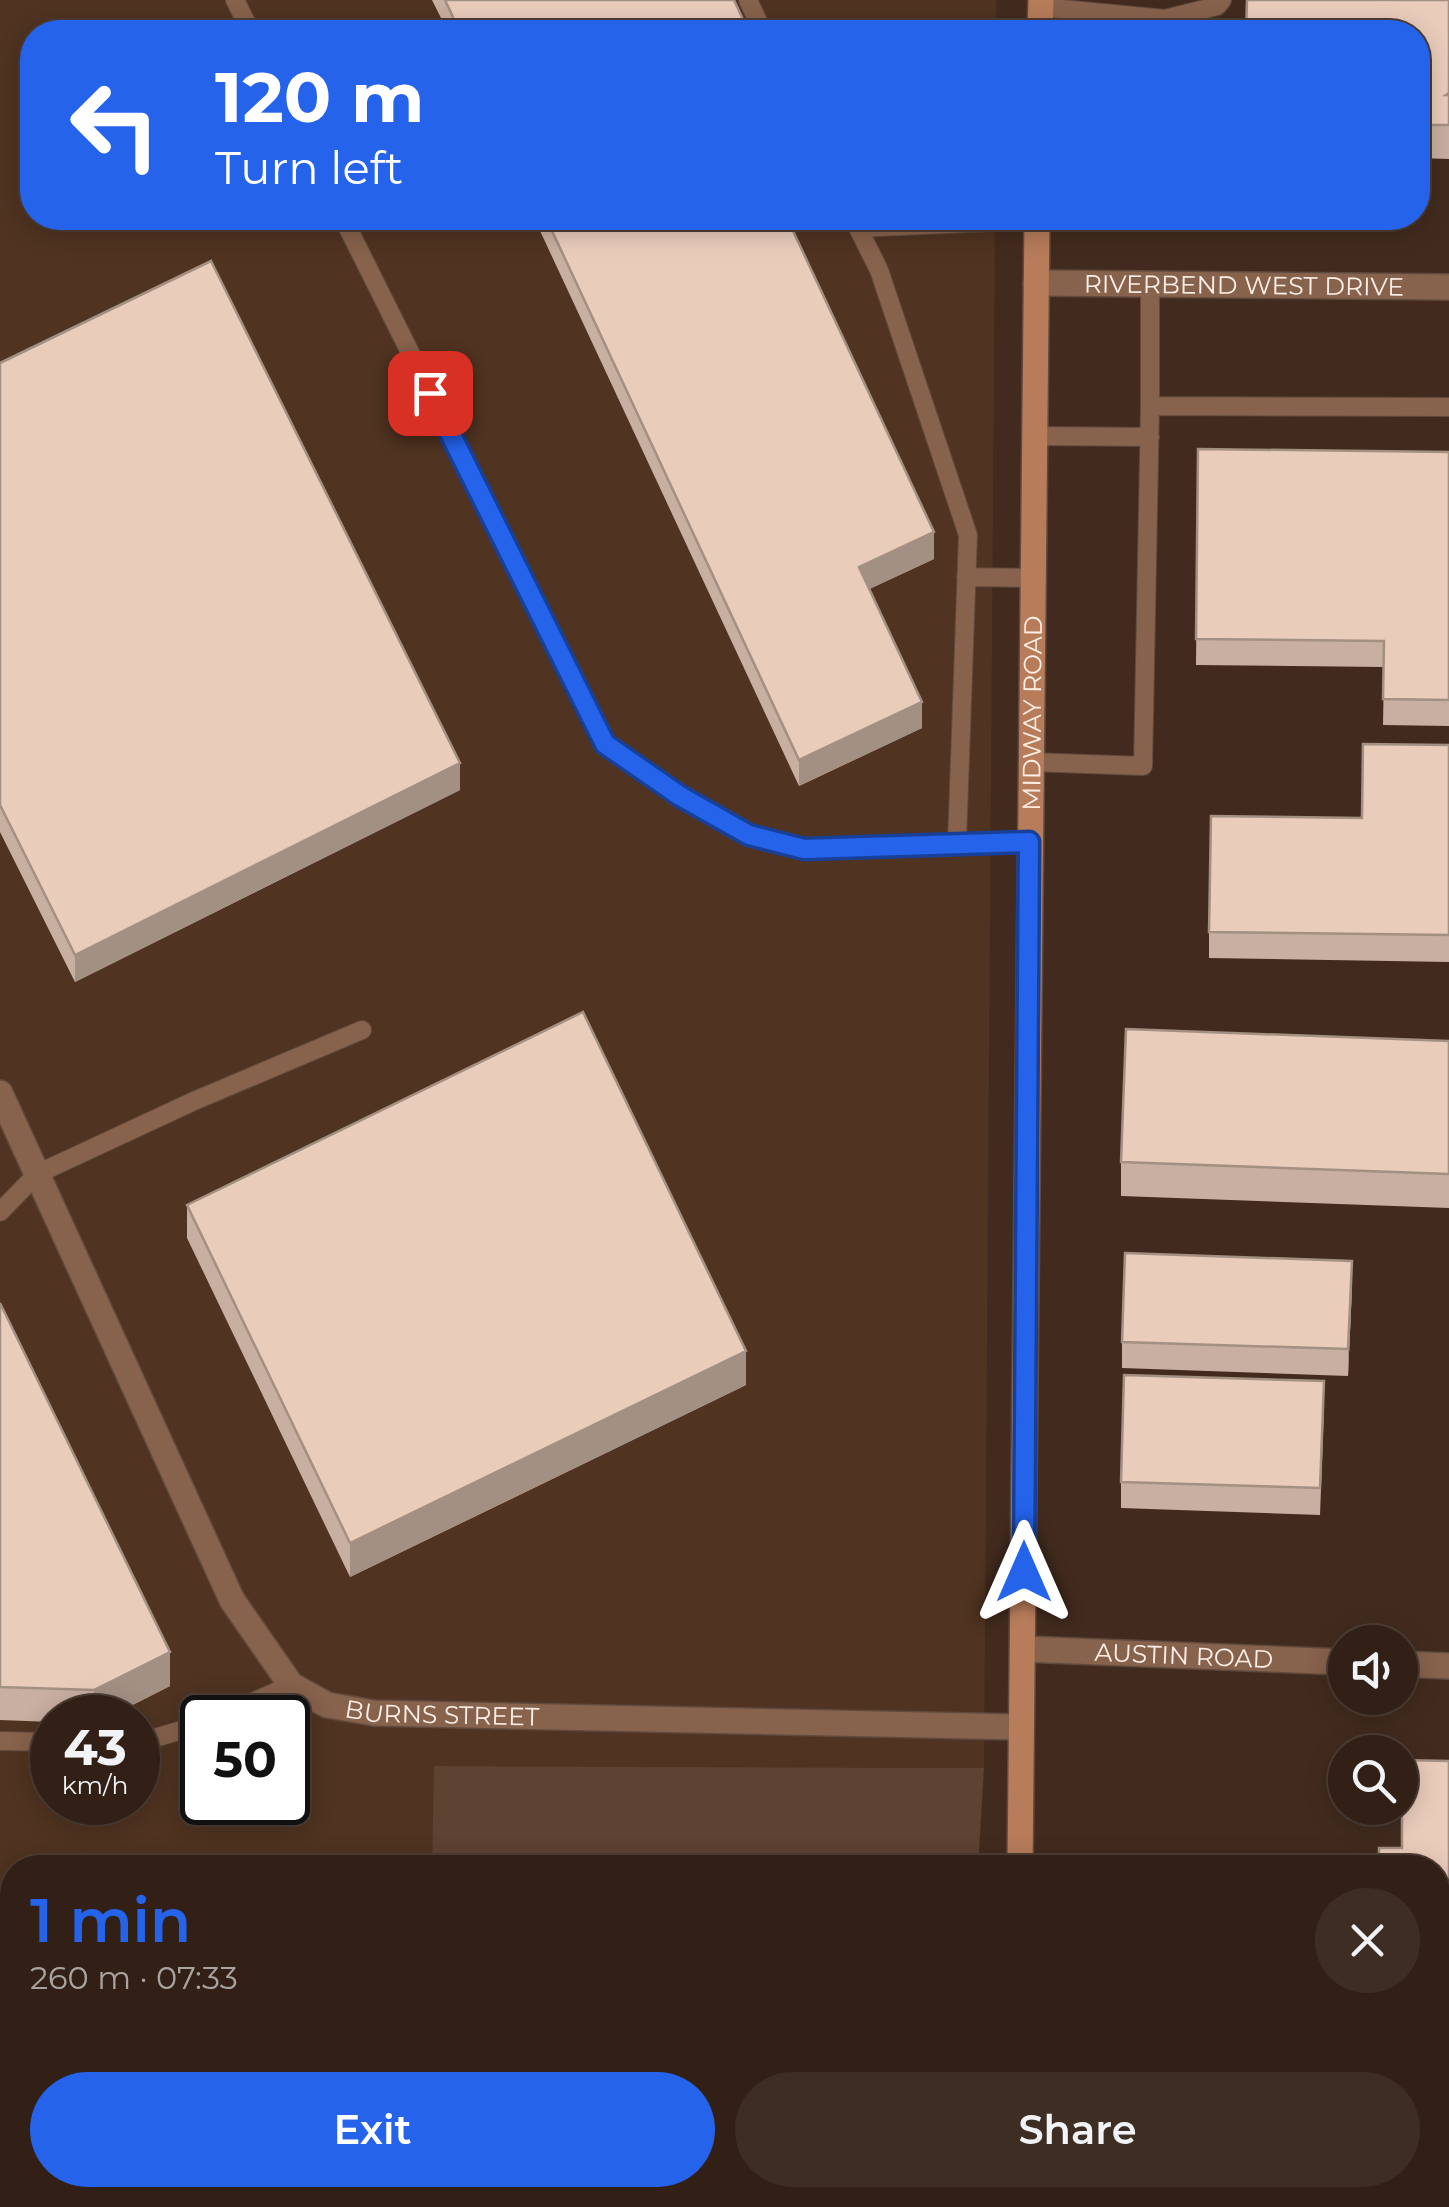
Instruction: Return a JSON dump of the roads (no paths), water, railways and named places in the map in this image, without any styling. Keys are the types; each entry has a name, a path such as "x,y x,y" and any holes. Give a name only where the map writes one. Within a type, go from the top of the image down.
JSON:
{"main road":[{"name":"MIDWAY ROAD","path":"1020,1855 1037,230"}],"street":[{"name":"RIVERBEND WEST DRIVE","path":"1036,283 1449,287"},
{"name":"BURNS STREET","path":"0,1092 232,1600 291,1684 327,1705 374,1713 1021,1728"},
{"name":"AUSTIN ROAD","path":"1024,1649 1328,1661"},
{"path":"1418,1665 1449,1666"}],"lane":[{"path":"1041,13 1165,18 1217,6 1222,0"},
{"path":"349,230 605,744 680,796 749,835 804,849 1029,842"},
{"path":"859,230 879,270 968,535 957,842"},
{"path":"1030,762 1143,766 1150,284"},
{"path":"1150,406 1449,407"},
{"path":"1034,436 1150,436"},
{"path":"966,577 1032,578"},
{"path":"0,1212 37,1174 194,1101 362,1030"},
{"path":"267,1695 291,1684"},
{"path":"0,1741 30,1742"}]}
